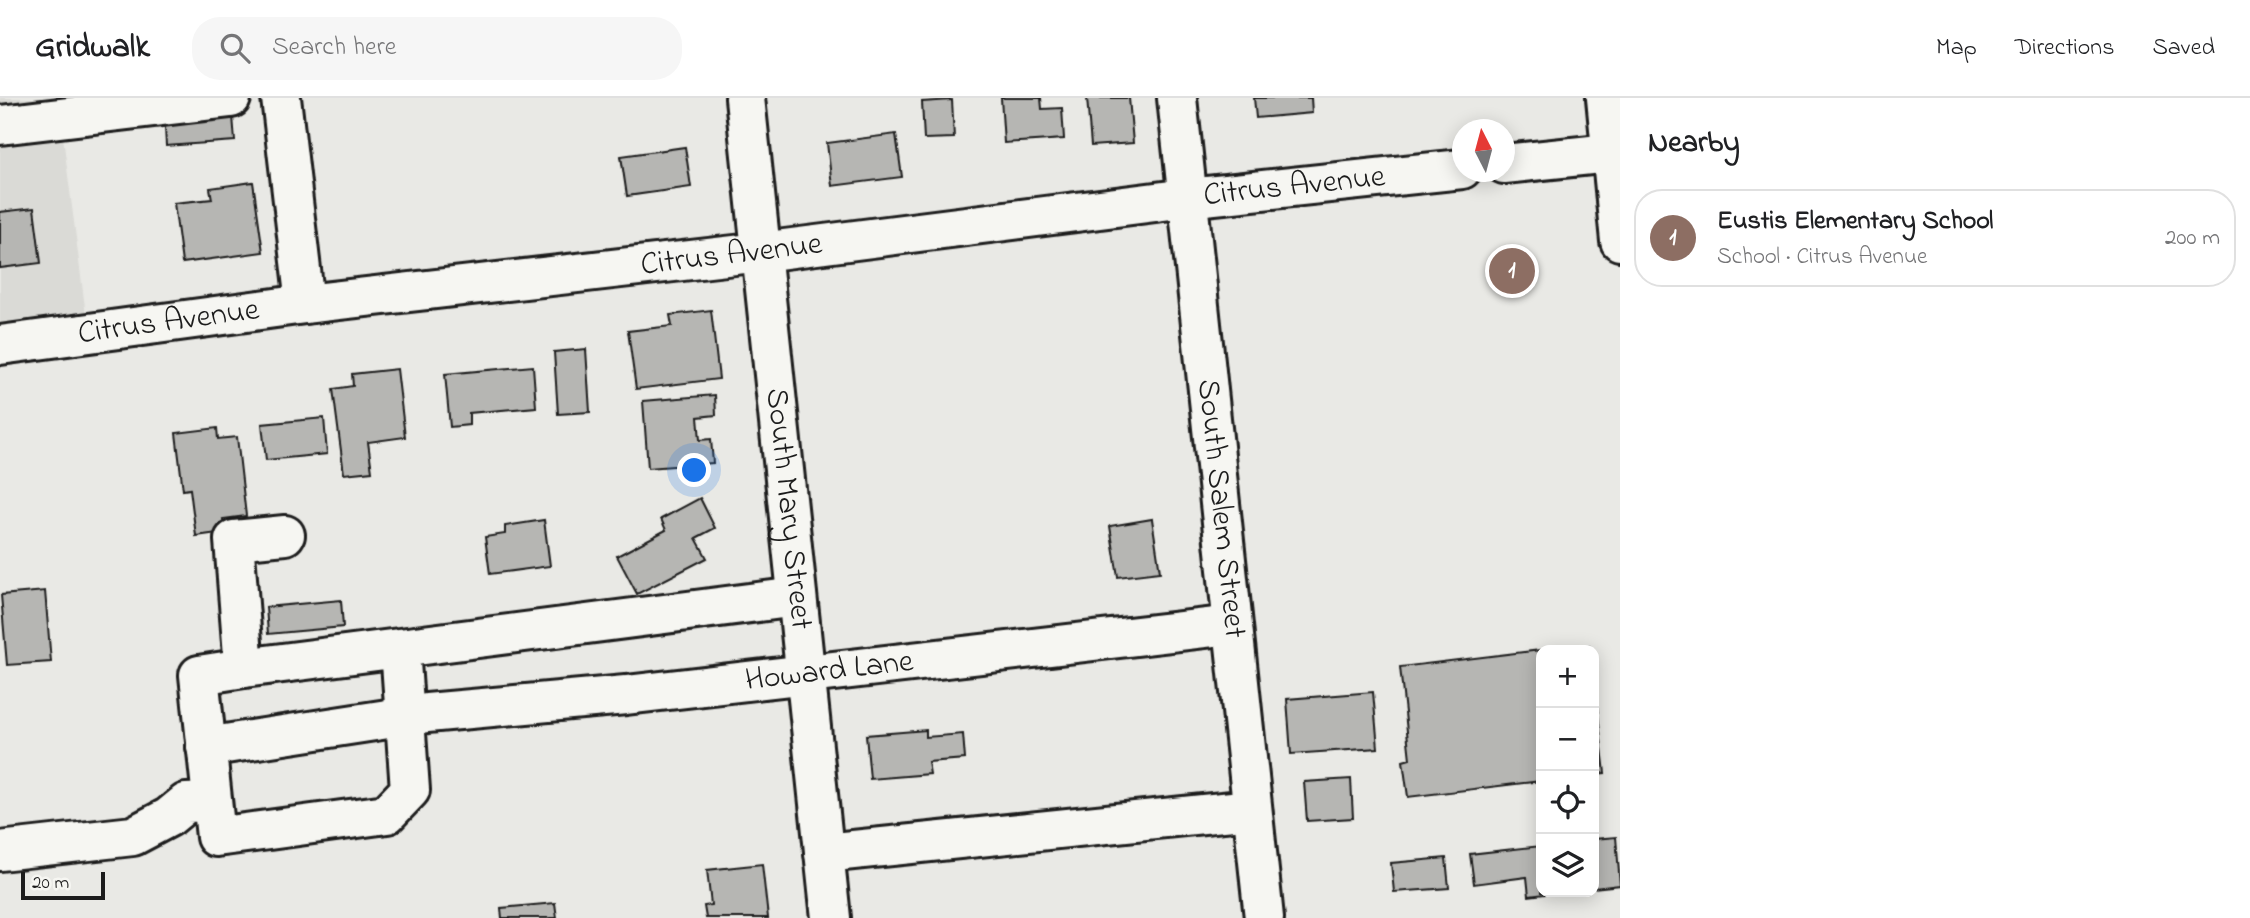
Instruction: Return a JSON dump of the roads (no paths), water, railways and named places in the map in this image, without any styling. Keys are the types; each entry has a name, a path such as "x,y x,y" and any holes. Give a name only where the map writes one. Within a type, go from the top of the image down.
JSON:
{"street":[{"path":"0,125 231,98"},
{"path":"281,98 305,304"},
{"name":"South Mary Street","path":"745,98 831,918"},
{"name":"South Salem Street","path":"1177,98 1264,918"},
{"path":"1606,98 1615,152 1620,241"},
{"path":"1515,163 1615,152"},
{"name":"Citrus Avenue","path":"0,345 305,304 761,252 1187,198 1452,170"},
{"path":"244,668 234,540 285,535"},
{"path":"400,648 416,715 410,790 387,814 216,837 199,674 244,668 797,597"},
{"name":"Howard Lane","path":"206,747 416,715 626,695 1232,625"},
{"path":"0,851 133,835 169,817 186,803 212,802"},
{"path":"824,853 1252,809"}],"place":[{"name":"Eustis Elementary School","path":"1512,271"}]}
